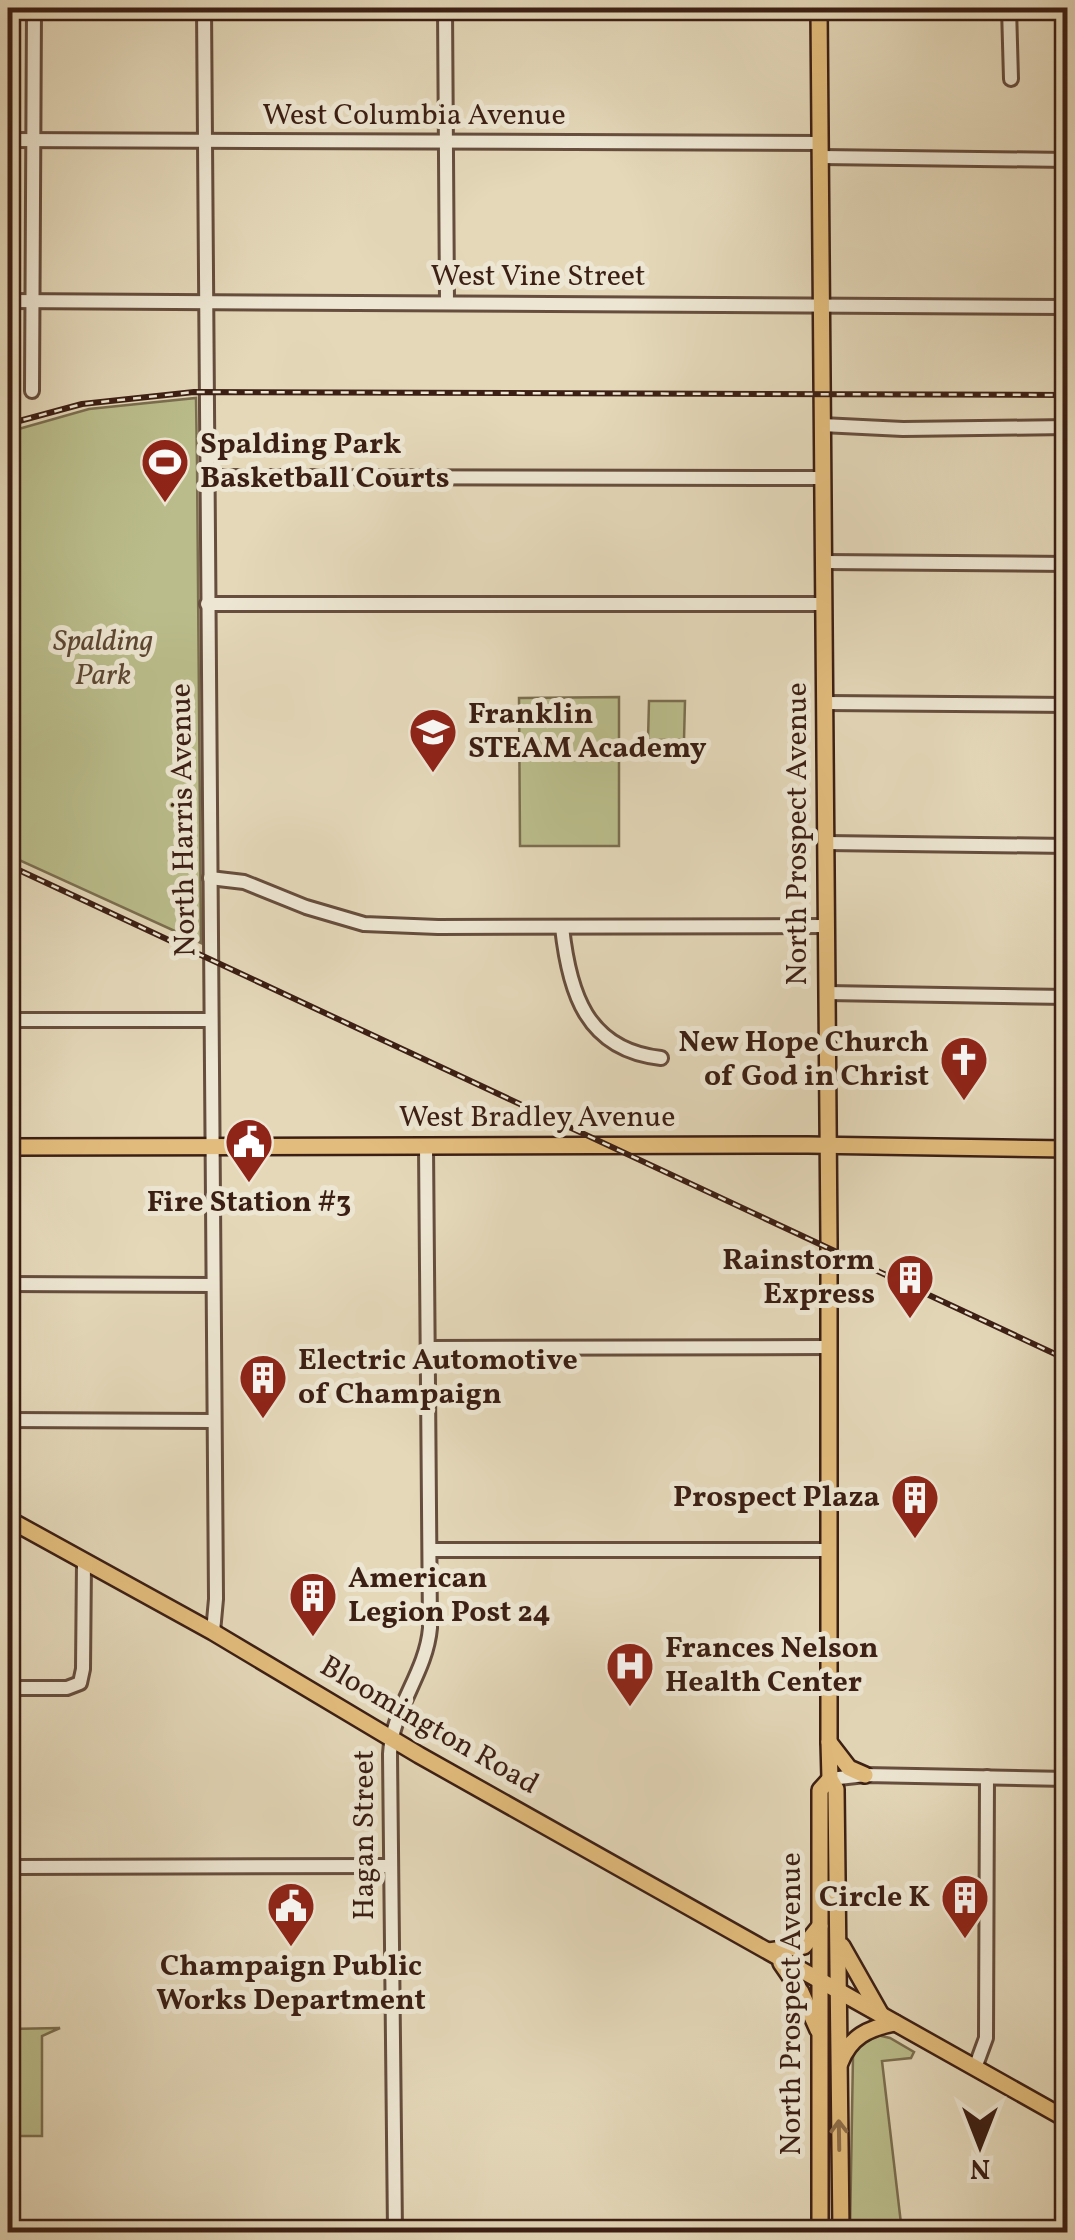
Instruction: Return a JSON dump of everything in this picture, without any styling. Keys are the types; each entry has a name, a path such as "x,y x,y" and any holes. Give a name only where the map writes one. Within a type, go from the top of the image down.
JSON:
{"main road":[{"name":"North Prospect Avenue","path":"818,8 827,926 829,1742 830,1779 836,1789 840,1938 840,2232"},
{"name":"West Bradley Avenue","path":"8,1147 828,1145 1068,1149"},
{"name":"Bloomington Road","path":"8,1519 1068,2120"},
{"path":"829,1742 849,1768 864,1776"},
{"name":"North Prospect Avenue","path":"820,2232 820,1790 830,1779"},
{"path":"819,2032 796,1985 772,1954 804,1946 822,1922"},
{"path":"838,2067 848,2046 859,2035 888,2019 850,1965 840,1938"}],"street":[{"path":"32,391 34,8"},
{"name":"North Harris Avenue","path":"204,8 216,1599 213,1632"},
{"path":"445,8 446,302"},
{"path":"1009,8 1011,79"},
{"name":"West Columbia Avenue","path":"8,140 446,141 1068,160"},
{"name":"West Vine Street","path":"8,301 34,307 206,301 1068,307"},
{"path":"822,425 903,429 1068,426"},
{"path":"207,476 823,478"},
{"path":"824,562 1068,564"},
{"path":"207,604 824,604"},
{"path":"825,702 1068,705"},
{"path":"826,843 1068,846"},
{"path":"210,878 244,882 306,908 364,924 438,928 827,926"},
{"path":"562,927 571,983 594,1026 621,1049 661,1058"},
{"path":"827,993 1068,996"},
{"path":"8,1020 211,1020"},
{"name":"Hagan Street","path":"394,2232 390,1737 428,1651 426,1146"},
{"path":"8,1284 212,1285"},
{"path":"428,1348 829,1347"},
{"path":"8,1420 214,1422"},
{"path":"430,1550 829,1550"},
{"path":"8,1688 67,1688 80,1683 84,1669 84,1562"},
{"path":"975,2068 986,2038 987,1777"},
{"path":"830,1779 1068,1779"},
{"path":"10,1867 389,1866"}],"green space":[{"name":"Spalding Park","path":"196,398 201,943 8,855 8,432 89,409"},
{"path":"619,697 619,846 520,846 519,698"},
{"path":"649,701 685,701 684,740 648,740"},
{"path":"60,2028 42,2036 42,2136 8,2136 8,2029"},
{"path":"873,2034 890,2038 914,2052 911,2058 882,2061 902,2232 850,2232 853,2056 859,2042"}],"railway":[{"path":"8,424 82,404 194,392 1068,395"},
{"path":"8,865 1068,1360"}],"place":[{"name":"Spalding Park Basketball Courts","path":"165,504"},
{"name":"Franklin STEAM Academy","path":"433,774"},
{"name":"New Hope Church of God in Christ","path":"964,1102"},
{"name":"Fire Station #3","path":"249,1184"},
{"name":"Rainstorm Express","path":"910,1320"},
{"name":"Electric Automotive of Champaign","path":"263,1420"},
{"name":"Prospect Plaza","path":"915,1540"},
{"name":"American Legion Post 24","path":"313,1638"},
{"name":"Frances Nelson Health Center","path":"630,1708"},
{"name":"Circle K","path":"965,1940"},
{"name":"Champaign Public Works Department","path":"291,1948"}]}
